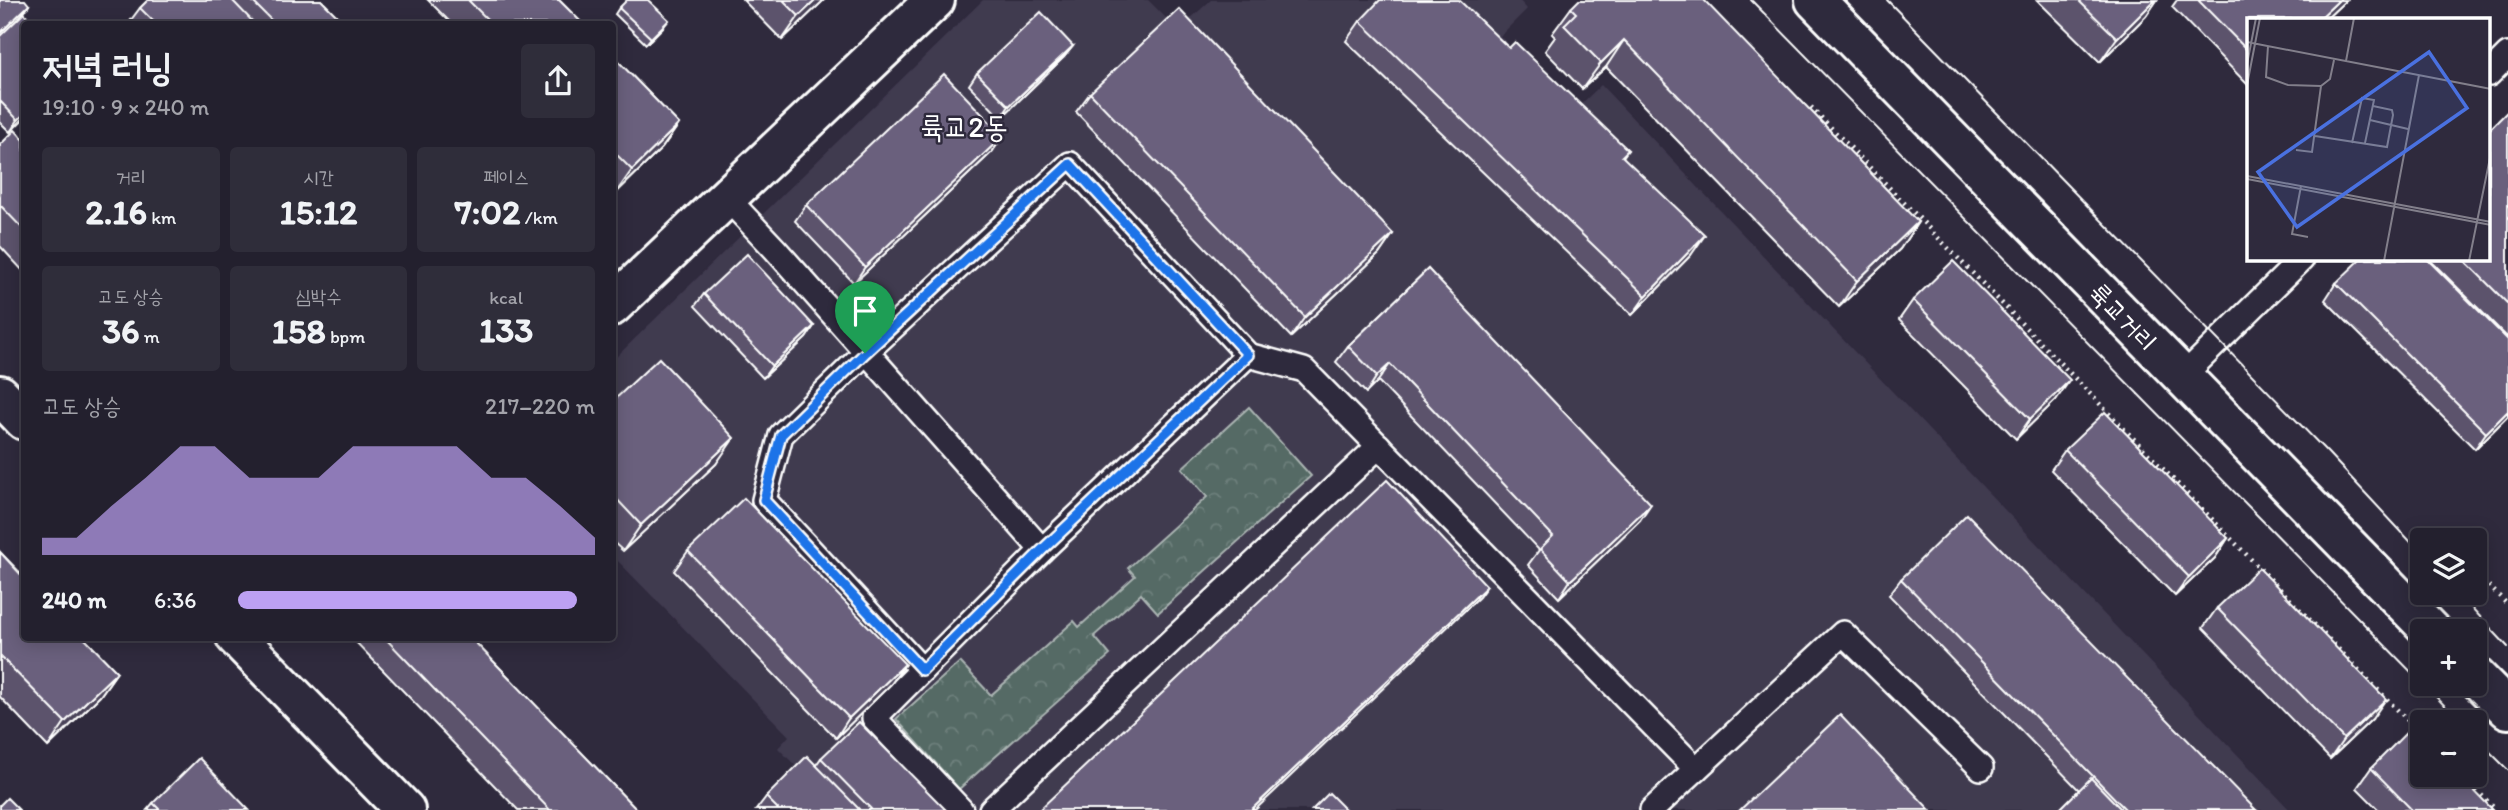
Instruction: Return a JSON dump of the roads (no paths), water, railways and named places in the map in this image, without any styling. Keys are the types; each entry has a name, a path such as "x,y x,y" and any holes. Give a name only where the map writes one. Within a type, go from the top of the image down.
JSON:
{"main road":[{"path":"616,302 935,0"},
{"name":"륙교거리","path":"1815,0 2419,619"},
{"path":"0,395 21,417"},
{"path":"250,642 405,810"},
{"path":"2487,688 2508,709"}],"lane":[{"path":"2490,73 2508,55"},
{"path":"922,670 764,500 781,435 865,353 1070,164 1248,355 1304,370 1696,769"},
{"path":"727,198 1042,550"},
{"path":"2182,377 2300,261"},
{"path":"961,810 874,718 1042,550 1248,355"},
{"path":"991,810 1379,446"},
{"path":"1651,810 1843,633 1981,768"}],"tram line":[{"path":"1751,0 2410,671"},
{"path":"1887,0 2328,453 2410,541"},
{"path":"2469,605 2508,647"},
{"path":"2435,696 2449,710"},
{"path":"2487,749 2508,770"}],"district":[{"name":"륙교2동","path":"964,126"}]}
